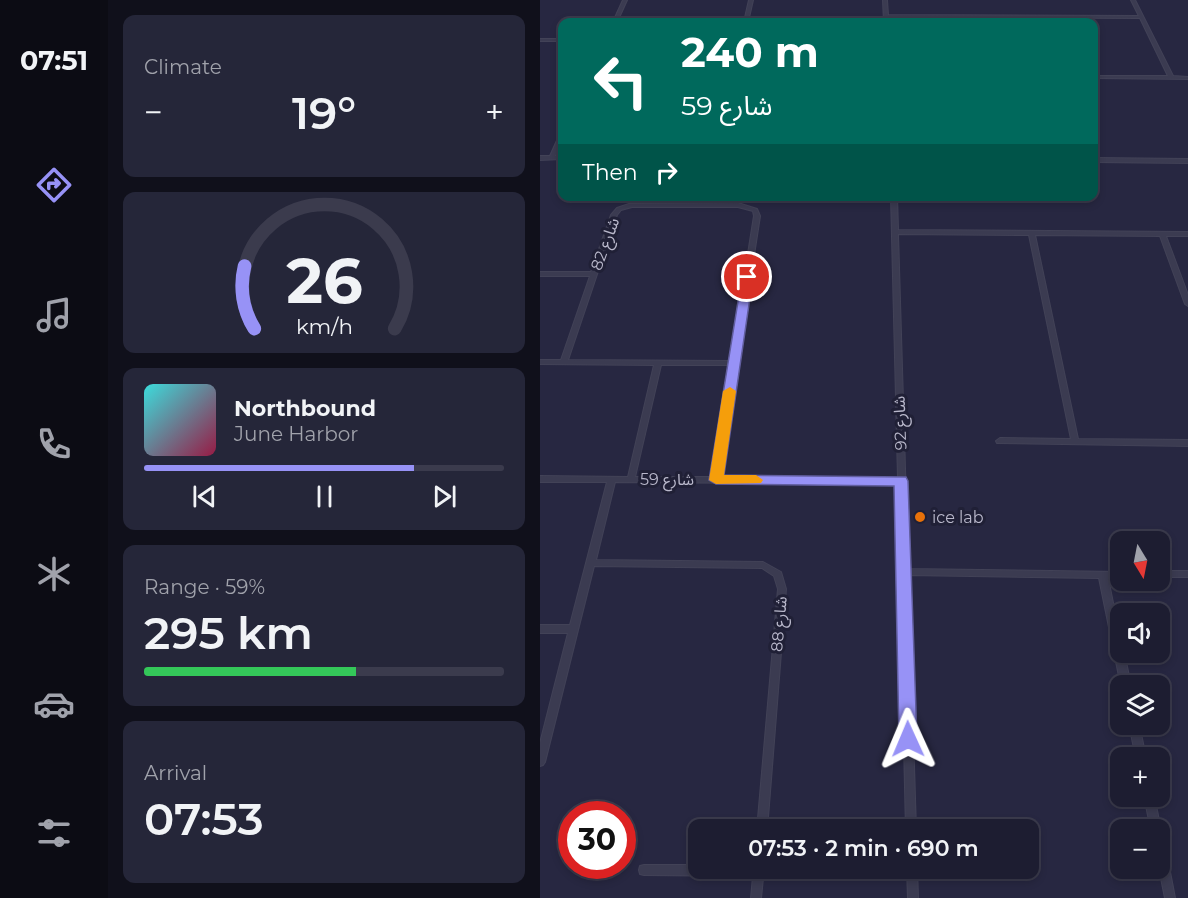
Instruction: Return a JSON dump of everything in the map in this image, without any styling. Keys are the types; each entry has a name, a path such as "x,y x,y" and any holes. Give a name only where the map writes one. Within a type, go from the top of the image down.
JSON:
{"street":[{"path":"617,18 625,0"},
{"path":"747,18 751,0"},
{"path":"885,0 886,16 1142,17"},
{"path":"1134,0 1171,78"},
{"path":"540,40 558,40"},
{"path":"1098,77 1188,78"},
{"path":"552,158 558,144"},
{"path":"540,158 558,158"},
{"path":"1098,160 1188,160"},
{"path":"624,201 624,206"},
{"name":"شارع 92","path":"894,201 911,819"},
{"name":"شارع 82","path":"564,362 615,212 624,206 745,206 755,210 757,216 716,480"},
{"path":"895,232 1188,234"},
{"path":"1032,233 1075,442"},
{"path":"1162,234 1188,304"},
{"path":"540,274 594,274"},
{"path":"540,363 734,363"},
{"path":"631,479 658,363"},
{"path":"1000,441 1188,443"},
{"name":"شارع 59","path":"540,479 901,481"},
{"path":"540,762 612,479"},
{"name":"شارع 88","path":"590,564 763,565 778,574 782,588 763,819"},
{"path":"904,572 1110,574"},
{"path":"1103,574 1124,675"},
{"path":"1170,574 1188,574"},
{"path":"540,629 573,629"},
{"path":"644,870 688,870"},
{"path":"756,898 758,879"},
{"path":"912,879 913,898"},
{"path":"1166,879 1170,898"}],"slow traffic":[{"path":"730,391 716,480 756,480"}],"place":[{"name":"ice lab","path":"920,517"}],"route":[{"path":"747,277 716,480 901,481 908,739"}]}
